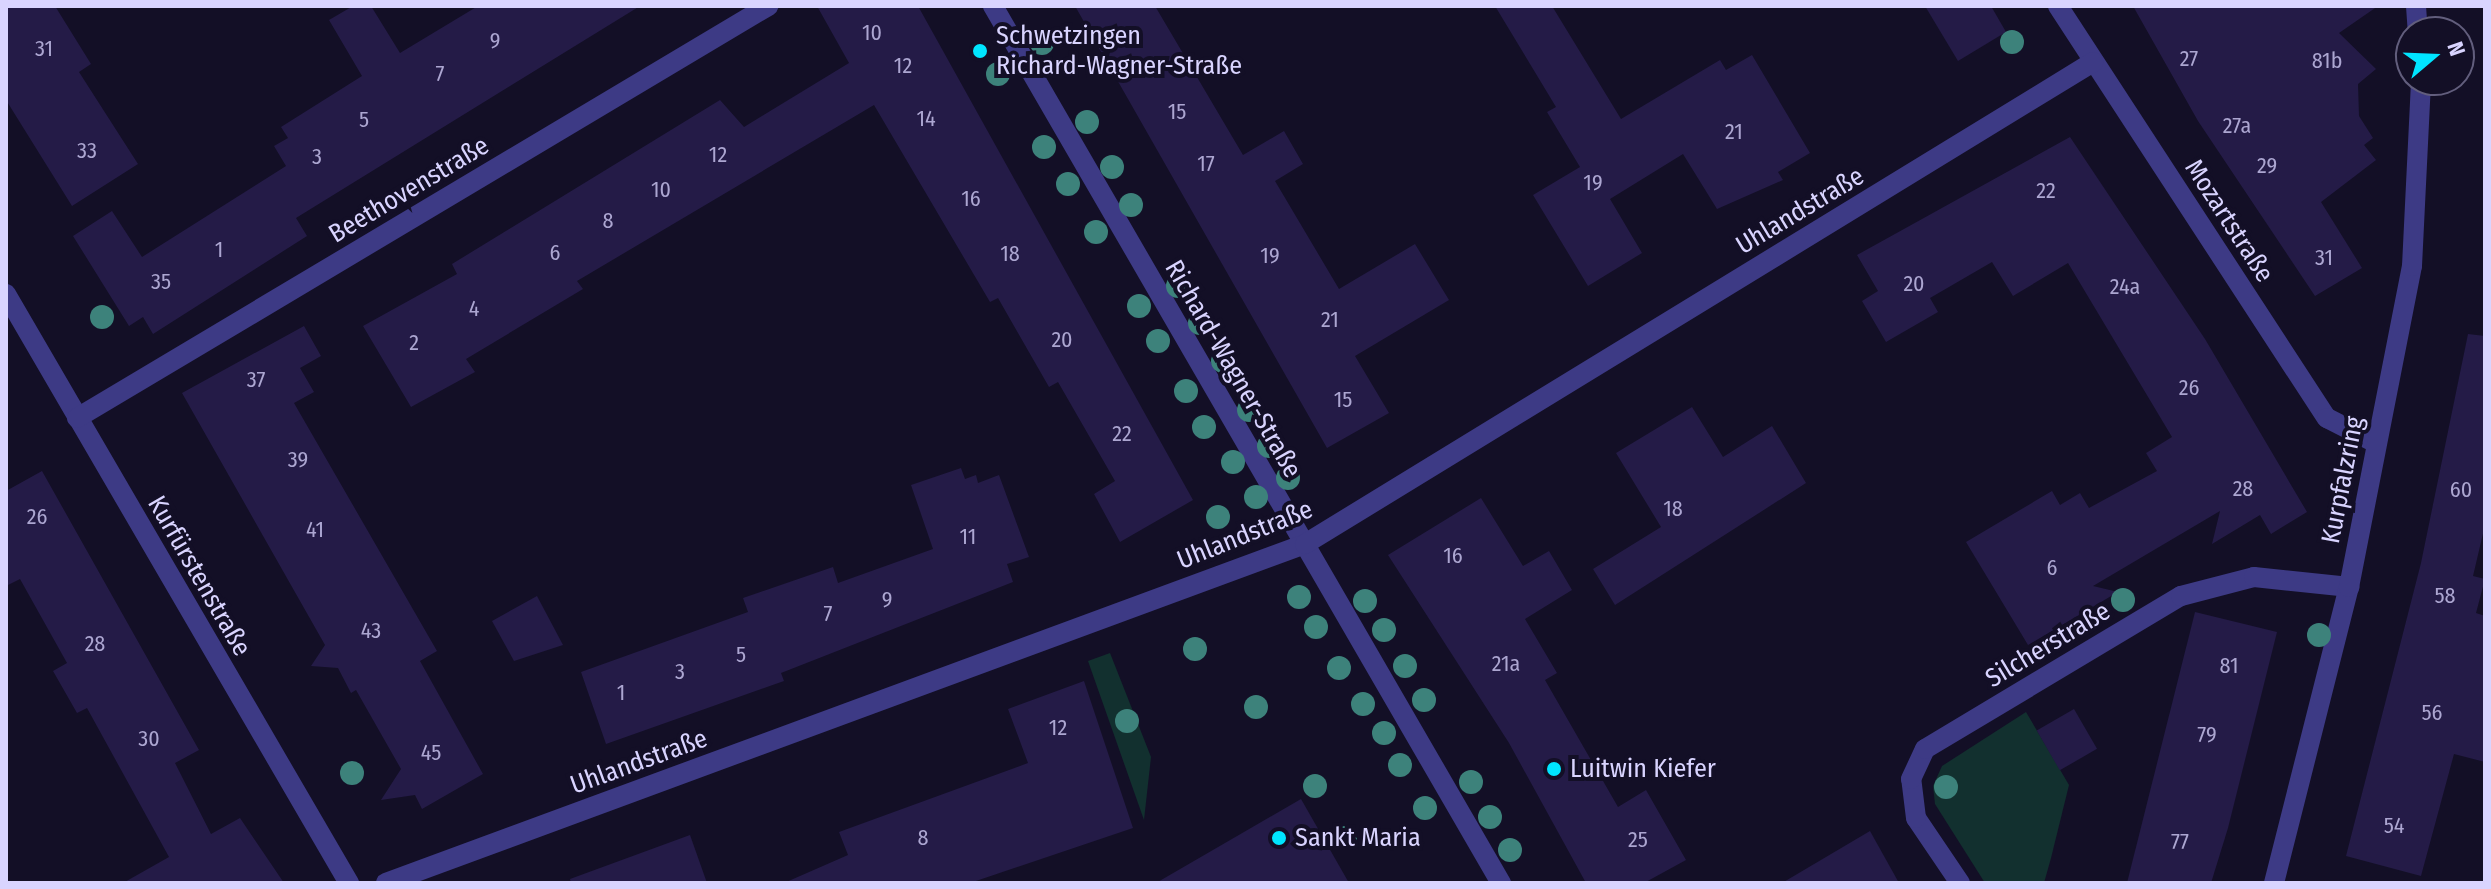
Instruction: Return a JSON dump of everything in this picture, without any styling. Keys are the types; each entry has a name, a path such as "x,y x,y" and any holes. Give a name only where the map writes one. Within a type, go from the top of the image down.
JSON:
{"street":[{"name":"Beethovenstraße","path":"77,418 768,6"},
{"name":"Richard-Wagner-Straße","path":"993,6 1501,883"},
{"name":"Mozartstraße","path":"2058,6 2327,418 2376,443"},
{"name":"Uhlandstraße","path":"386,883 1305,544 2093,62"},
{"name":"Kurpfalzring","path":"2274,883 2349,587 2412,266 2420,96"},
{"name":"Kurfürstenstraße","path":"6,294 349,883"},
{"name":"Silcherstraße","path":"1960,883 1916,818 1911,779 1925,749 2181,596 2254,577 2349,587"}],"green space":[{"path":"1110,653 1151,757 1144,820 1088,661"},
{"path":"2026,712 2069,785 2044,883 1985,883 1935,804 1933,786 1942,766"}],"building":[{"path":"6,6 55,6 91,64 79,72 138,164 72,206 6,100"},
{"path":"353,6 371,6 400,53 478,6 640,6 296,218 307,236 153,334 143,317 129,326 73,236 112,211 142,257 286,166 274,146 288,138 281,127 362,76 329,20"},
{"path":"817,6 918,6 1193,500 1120,542 1094,494 1115,481 1058,382 1049,387 998,298 990,302 874,105 577,281 583,289 466,359 475,372 411,407 363,326 457,274 452,264 720,100 744,127 849,63"},
{"path":"1075,6 1155,6 1243,155 1284,131 1303,164 1275,181 1339,289 1415,244 1449,300 1355,356 1389,413 1327,448"},
{"path":"1495,6 1552,6 1621,119 1720,60 1726,70 1752,55 1810,153 1778,172 1783,180 1717,209 1683,154 1610,199 1642,253 1588,286 1533,195 1580,167 1547,112 1556,107"},
{"path":"1925,6 1991,6 2006,32 1958,61"},
{"path":"2133,6 2378,6 2339,33 2376,69 2358,84 2359,116 2373,138 2364,145 2376,160 2321,202 2362,268 2315,296 2198,121"},
{"path":"2070,137 2205,339 2307,512 2271,534 2260,515 2212,544 2220,511 2093,586 2118,592 2028,645 1966,542 2052,491 2060,505 2080,493 2089,508 2157,471 2146,453 2172,437 2068,263 2013,296 1992,262 1930,298 1938,312 1886,342 1862,301 1878,291 1857,255"},
{"path":"304,326 321,356 300,368 314,392 294,403 437,651 420,661 483,774 422,809 415,795 381,800 401,769 356,690 351,693 338,668 311,666 325,645 182,393"},
{"path":"2468,334 2485,336 2485,525 2473,576 2485,579 2476,613 2485,616 2485,762 2454,754 2421,876 2346,856 2421,563"},
{"path":"1692,407 1723,457 1772,426 1806,483 1615,605 1593,569 1661,527 1616,453"},
{"path":"961,468 965,479 976,475 978,483 999,475 1029,557 1007,564 1013,582 781,673 784,681 606,744 581,672 748,612 743,598 833,567 838,583 933,549 911,485"},
{"path":"42,471 199,750 175,763 211,834 240,818 284,883 123,883 169,857 87,708 77,713 53,671 67,663 20,579 6,586 6,491"},
{"path":"1481,498 1523,566 1549,551 1572,590 1525,619 1557,673 1545,680 1618,807 1646,790 1686,860 1644,883 1586,883 1509,743 1388,555"},
{"path":"537,596 563,645 514,661 492,621"},
{"path":"2195,612 2277,632 2228,828 2211,883 2127,883"},
{"path":"1084,681 1133,828 970,883 784,883 848,855 839,832 1028,763 1008,709"},
{"path":"2074,709 2097,749 2060,770 2037,731"},
{"name":"Sankt Maria","path":"1301,799 1349,883 1156,883 1244,832"},
{"path":"1870,831 1899,883 1782,883"},
{"path":"690,835 707,883 571,883 570,879"}],"place":[{"name":"Schwetzingen Richard-Wagner-Straße","path":"980,51"},
{"name":"Luitwin Kiefer","path":"1554,769"},
{"name":"Sankt Maria","path":"1279,838"}]}
